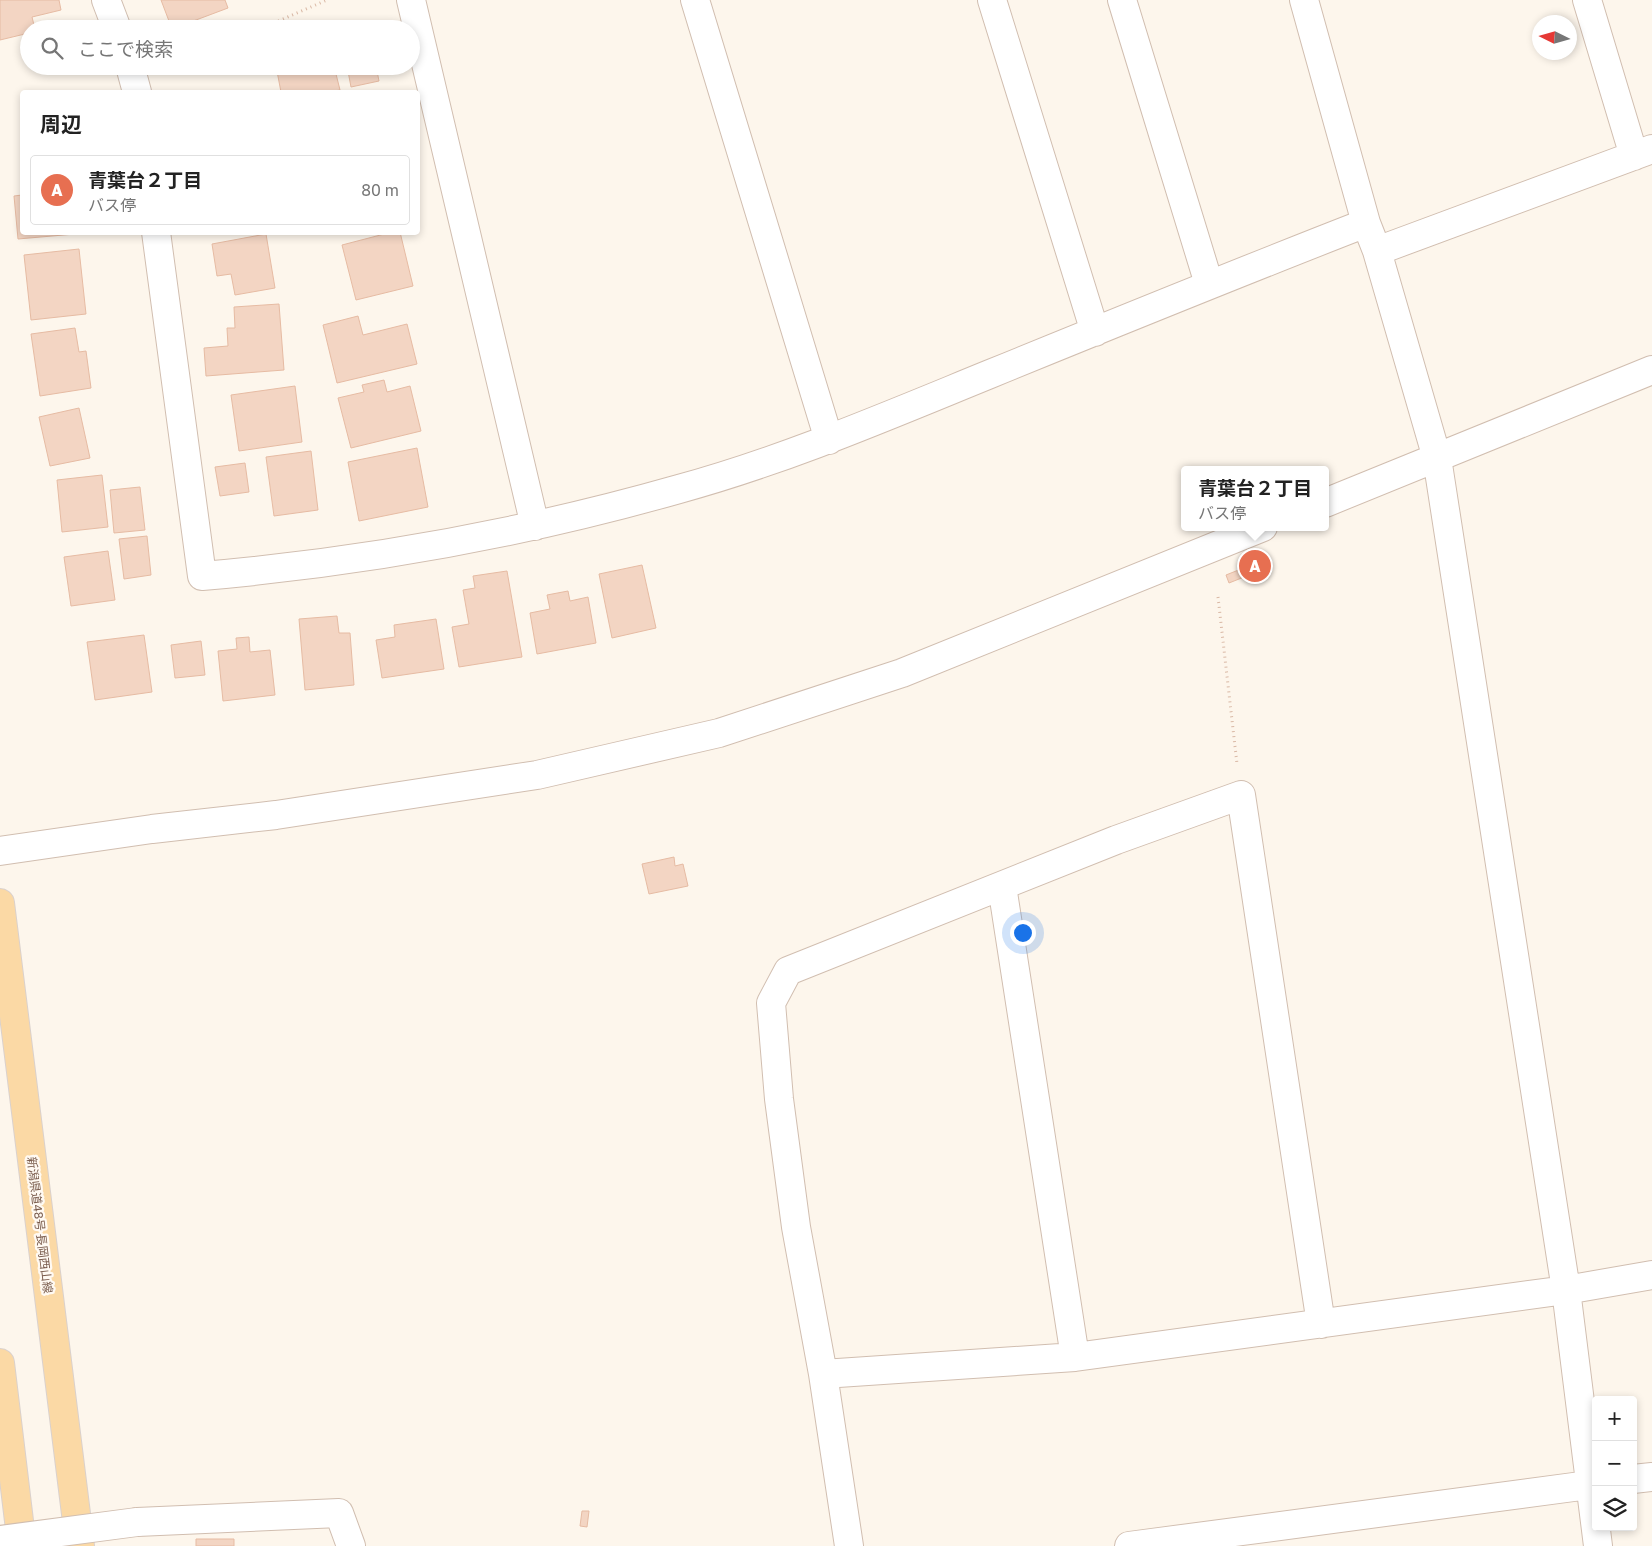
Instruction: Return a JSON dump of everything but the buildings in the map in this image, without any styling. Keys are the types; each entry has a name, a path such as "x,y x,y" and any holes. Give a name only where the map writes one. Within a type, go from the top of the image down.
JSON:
{"main road":[{"name":"新潟県道48号 長岡西山線","path":"0,903 80,1546"},
{"path":"0,1363 22,1546"}],"street":[{"path":"106,0 114,20"},
{"path":"411,0 416,20"},
{"path":"695,0 829,440"},
{"path":"992,0 1095,332"},
{"path":"1122,0 1209,284"},
{"path":"1129,1546 1592,1485 1566,1290 1437,458 1377,251 1366,223 1304,0"},
{"path":"1377,251 1643,152 1587,0"},
{"path":"420,38 535,526"},
{"path":"132,75 136,90"},
{"path":"156,235 202,576 270,570 390,555 535,526 680,489 829,440 1209,284 1366,223"},
{"path":"1329,500 1652,370"},
{"path":"0,851 152,829 276,815 537,775 719,733 902,673 1253,531"},
{"path":"848,1546 822,1374 796,1227 779,1099 771,1004 788,972 1116,840 1241,795 1321,1324"},
{"path":"1002,886 1075,1357"},
{"path":"822,1374 1075,1357 1566,1290 1652,1275"},
{"path":"1637,1479 1652,1477"},
{"path":"1592,1486 1598,1546"},
{"path":"0,1540 137,1522 339,1513 351,1546"}],"path":[{"path":"281,20 327,0"},
{"path":"1218,597 1241,795"}],"place":[{"name":"青葉台２丁目","path":"1255,566"}]}
